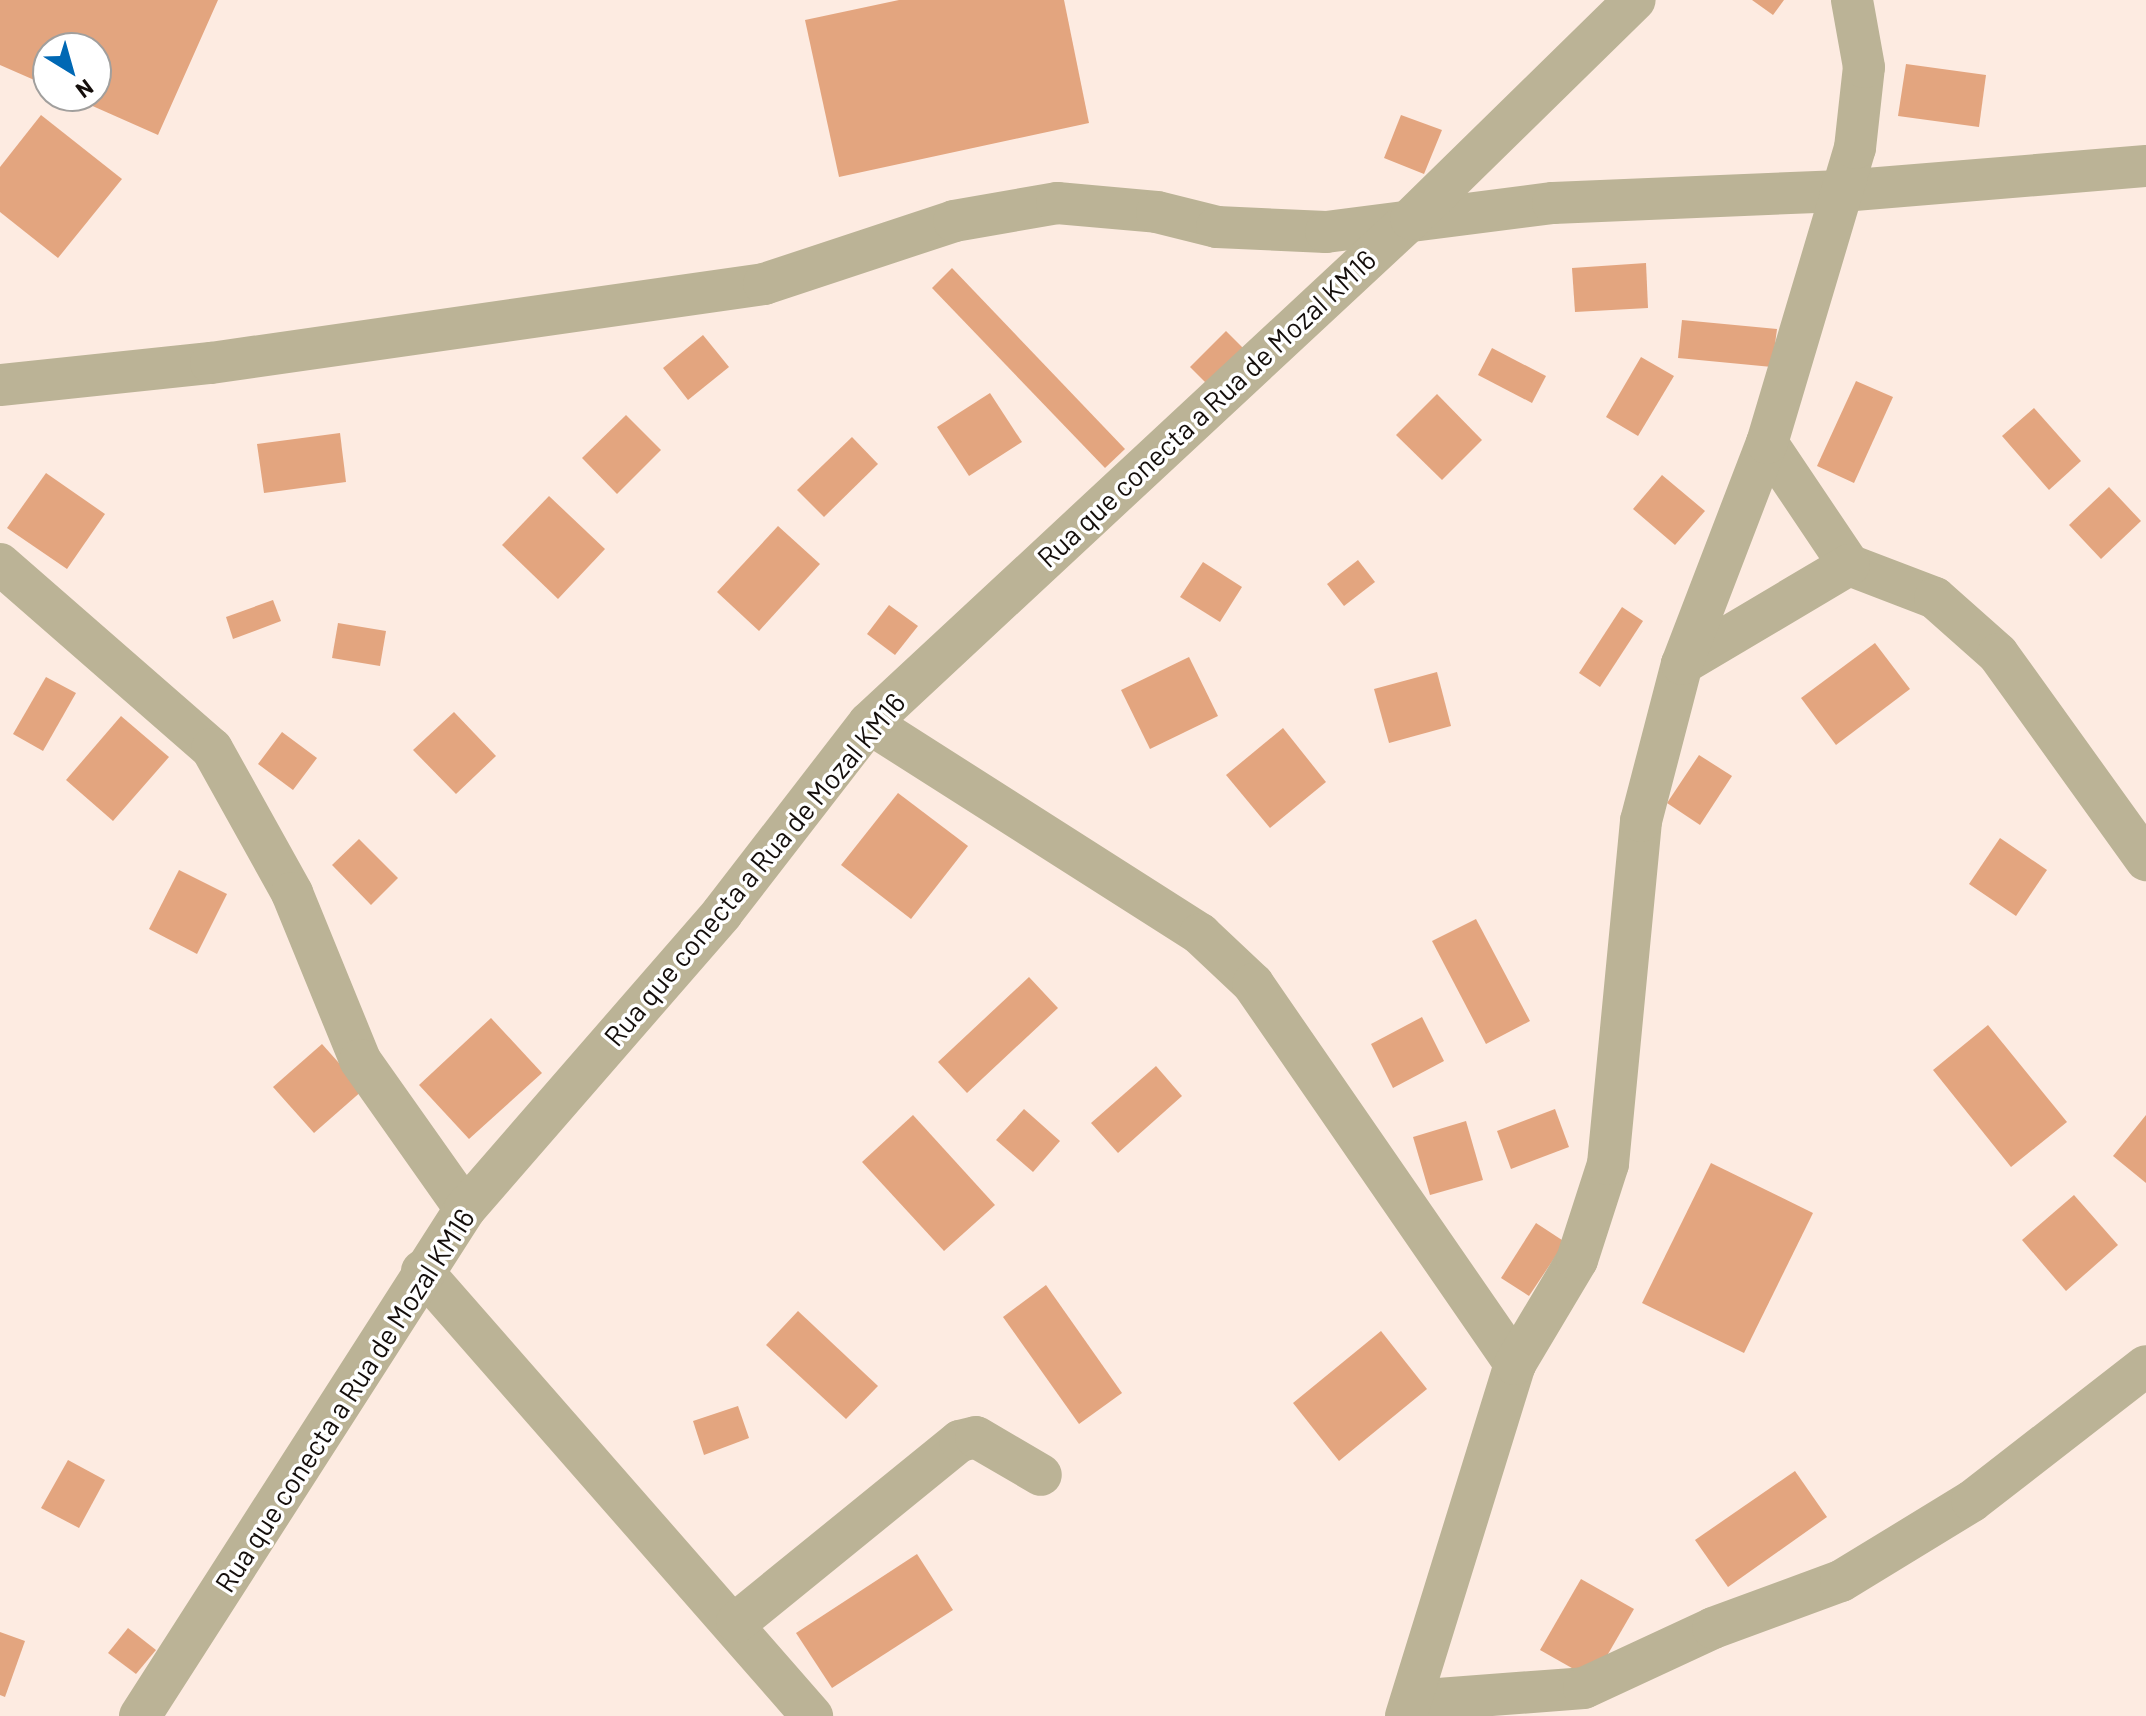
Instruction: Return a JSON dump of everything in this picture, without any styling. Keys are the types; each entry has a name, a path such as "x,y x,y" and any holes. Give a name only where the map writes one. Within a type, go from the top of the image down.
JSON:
{"street":[{"name":"Rua que conecta a Rua de Mozal KM16","path":"140,1716 422,1271 465,1209 722,913 869,723 1411,219 1635,0"},
{"path":"1852,0 1864,67 1842,191 1767,443 1682,664 1641,821 1608,1164 1577,1260 1515,1364 1409,1708 1584,1688 1713,1628 1841,1581 1972,1501 2146,1366"},
{"path":"0,385 211,363 764,284 954,221 1057,203 1295,231 1670,196 1842,191 2146,166"},
{"path":"1767,443 1849,565 1935,598 1998,654 2146,860"},
{"path":"0,564 212,749 292,893 360,1060 465,1209"},
{"path":"1682,664 1849,565"},
{"path":"869,723 1200,934 1253,984 1515,1364"},
{"path":"422,1271 737,1622 812,1716"},
{"path":"737,1622 960,1441 976,1437 1041,1475"}],"building":[{"path":"0,0 218,0 158,135 106,112 112,112 112,32 32,32 32,79 0,65"},
{"path":"899,0 1064,0 1089,123 839,177 805,20"},
{"path":"1752,0 1784,0 1773,15"},
{"path":"1906,64 1986,75 1979,127 1898,116"},
{"path":"41,115 122,179 58,258 0,212 0,167"},
{"path":"1401,115 1442,130 1424,174 1384,158"},
{"path":"1646,263 1648,308 1575,312 1572,268"},
{"path":"952,268 1125,449 1105,468 932,288"},
{"path":"1682,320 1777,329 1772,367 1678,358"},
{"path":"1226,331 1244,349 1208,385 1190,367"},
{"path":"703,335 729,367 688,400 663,368"},
{"path":"1492,348 1546,376 1532,403 1478,375"},
{"path":"1641,357 1674,376 1638,436 1606,417"},
{"path":"1856,381 1893,397 1854,483 1817,466"},
{"path":"990,393 1022,442 969,476 937,427"},
{"path":"1437,394 1482,440 1442,480 1396,435"},
{"path":"2034,408 2081,461 2049,490 2002,436"},
{"path":"626,415 661,450 617,494 582,458"},
{"path":"340,433 346,482 264,493 257,444"},
{"path":"852,437 878,464 824,517 797,490"},
{"path":"46,473 105,514 67,569 7,528"},
{"path":"1662,475 1705,511 1675,545 1633,509"},
{"path":"2109,487 2141,521 2101,559 2069,525"},
{"path":"549,496 605,549 558,599 502,545"},
{"path":"778,526 820,564 759,631 717,592"},
{"path":"1358,560 1375,582 1344,606 1327,584"},
{"path":"1203,562 1242,587 1220,622 1180,597"},
{"path":"273,600 281,621 233,639 226,617"},
{"path":"889,605 918,626 895,655 867,634"},
{"path":"1622,607 1643,621 1600,687 1579,673"},
{"path":"338,623 386,631 380,666 332,658"},
{"path":"1875,643 1910,689 1836,745 1801,698"},
{"path":"1189,657 1218,716 1150,749 1121,690"},
{"path":"1437,672 1451,726 1389,743 1374,689"},
{"path":"46,677 76,693 43,751 13,734"},
{"path":"454,712 496,756 456,794 413,750"},
{"path":"121,716 169,757 113,821 66,780"},
{"path":"1283,728 1326,782 1270,828 1226,775"},
{"path":"282,732 317,758 293,790 258,764"},
{"path":"1699,755 1732,776 1700,825 1667,803"},
{"path":"898,793 968,846 911,919 841,865"},
{"path":"2000,838 2047,870 2016,916 1969,884"},
{"path":"359,839 398,878 371,905 332,865"},
{"path":"179,870 227,894 197,954 149,929"},
{"path":"1476,919 1530,1021 1486,1044 1432,941"},
{"path":"1029,977 1058,1008 967,1093 938,1062"},
{"path":"1422,1017 1444,1061 1393,1088 1371,1044"},
{"path":"491,1018 542,1073 469,1139 419,1085"},
{"path":"1988,1025 2067,1122 2011,1167 1933,1070"},
{"path":"322,1044 363,1090 314,1133 273,1087"},
{"path":"1156,1066 1182,1096 1118,1153 1091,1123"},
{"path":"1024,1109 1060,1141 1033,1172 996,1140"},
{"path":"1555,1109 1569,1147 1511,1169 1497,1131"},
{"path":"913,1115 995,1205 944,1251 862,1162"},
{"path":"2146,1115 2146,1183 2113,1156"},
{"path":"1466,1121 1483,1180 1430,1195 1413,1137"},
{"path":"1711,1163 1813,1213 1744,1353 1642,1303"},
{"path":"2074,1195 2118,1245 2066,1291 2022,1240"},
{"path":"1536,1223 1565,1242 1529,1296 1501,1278"},
{"path":"1046,1285 1122,1393 1079,1424 1003,1317"},
{"path":"798,1311 878,1386 846,1419 766,1345"},
{"path":"1381,1331 1427,1389 1339,1461 1293,1403"},
{"path":"738,1406 749,1438 704,1455 693,1421"},
{"path":"68,1460 105,1480 79,1528 41,1508"},
{"path":"1795,1471 1827,1517 1728,1587 1695,1540"},
{"path":"917,1554 953,1610 832,1688 796,1633"},
{"path":"1581,1579 1634,1609 1593,1680 1540,1650"},
{"path":"128,1628 156,1650 136,1674 108,1653"},
{"path":"0,1632 25,1641 5,1697 0,1695"}]}
